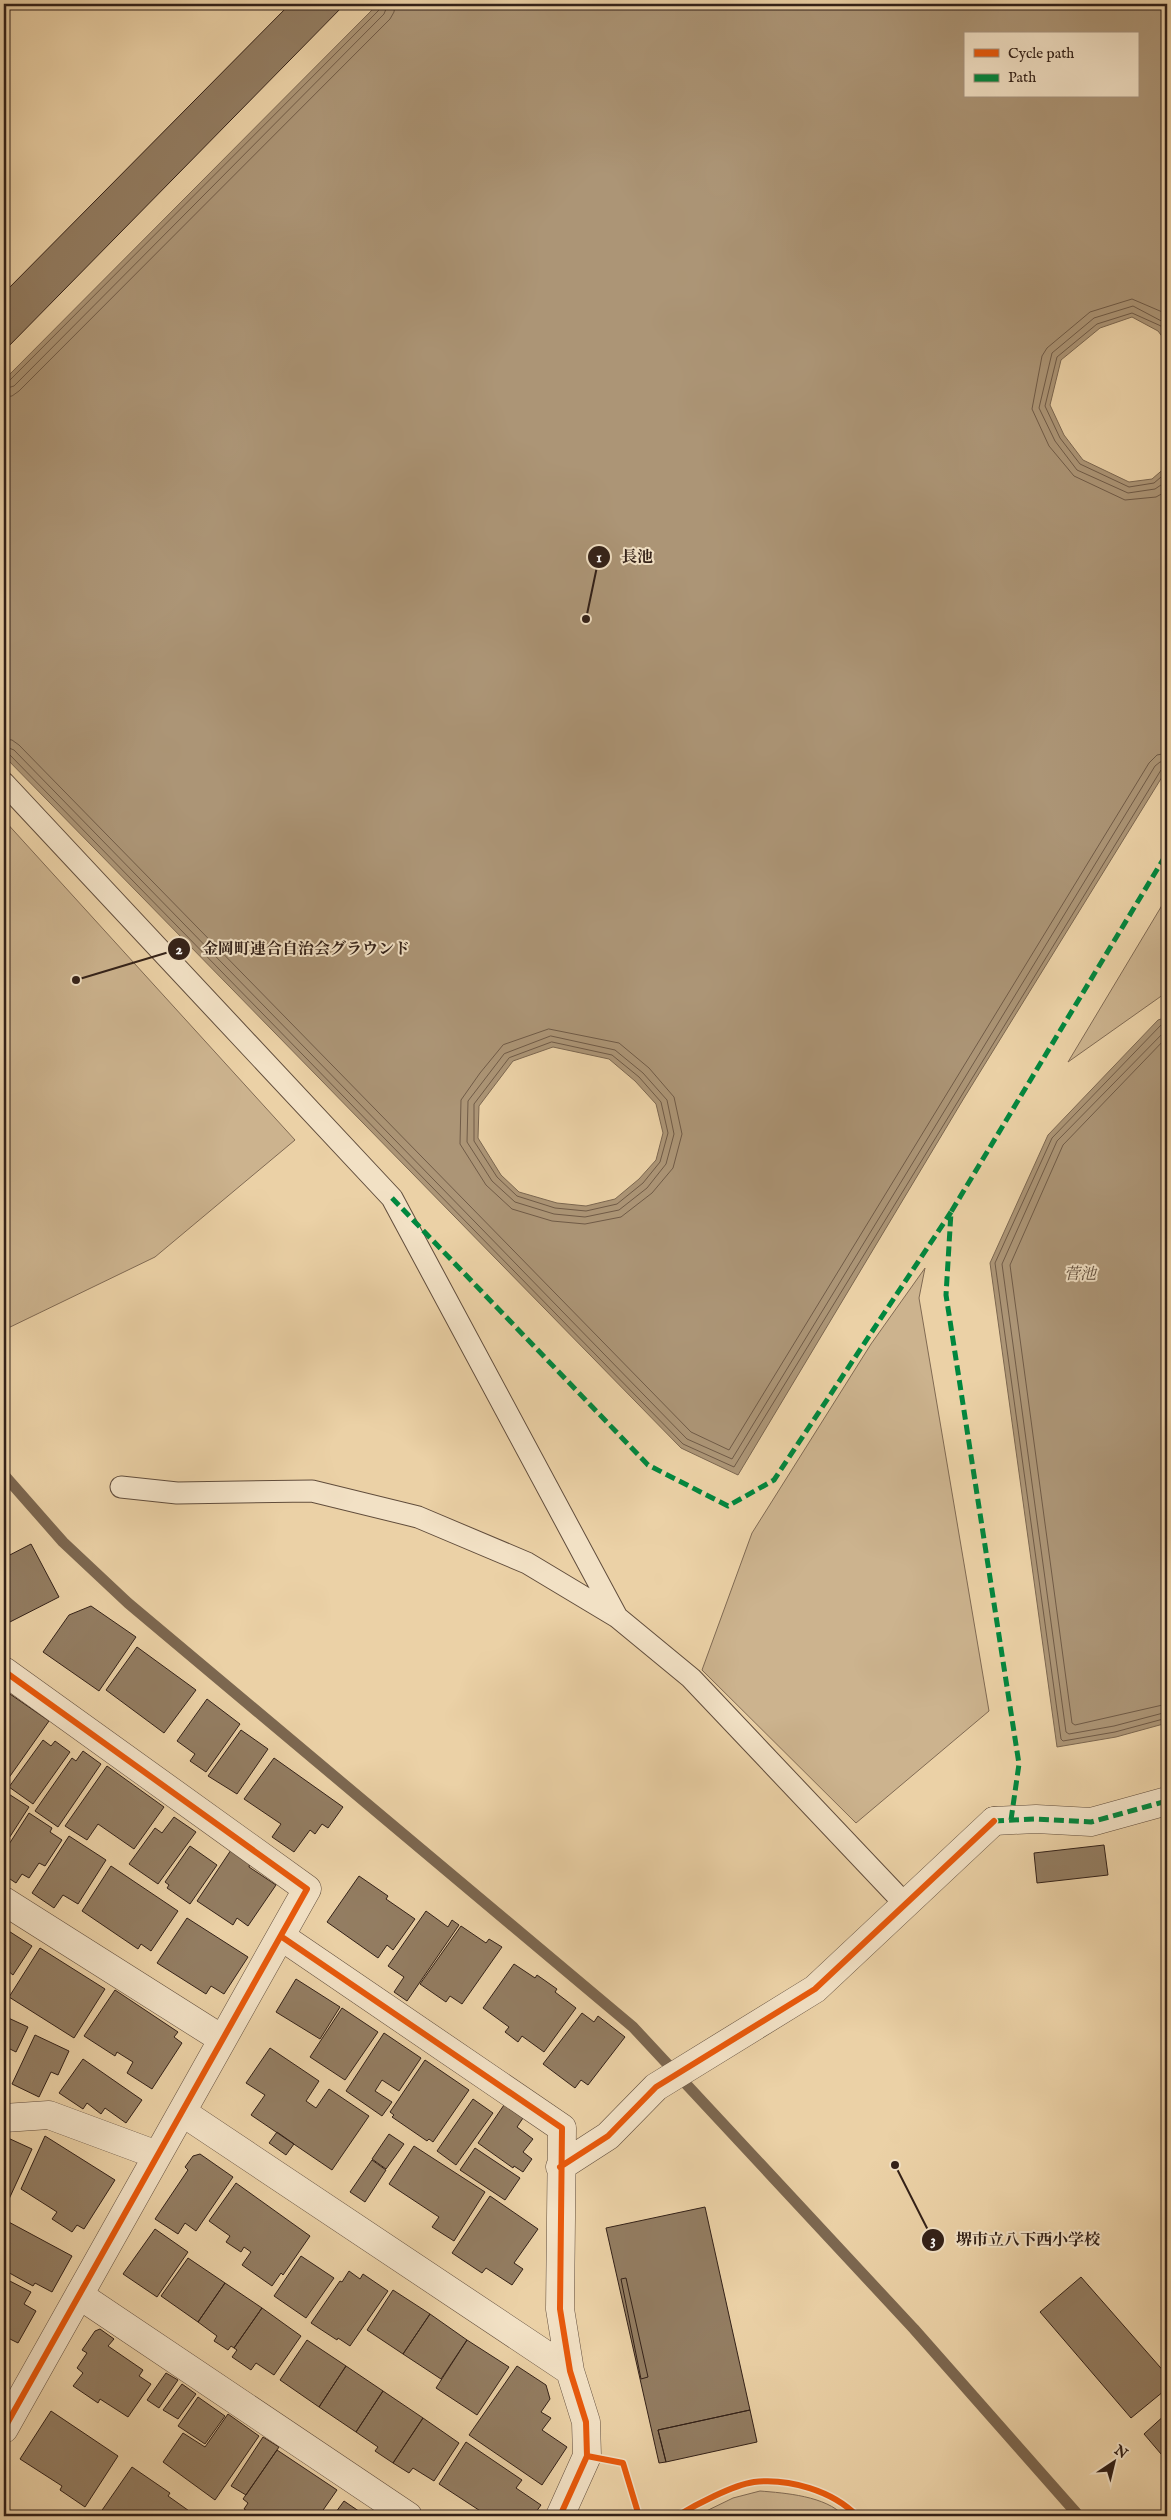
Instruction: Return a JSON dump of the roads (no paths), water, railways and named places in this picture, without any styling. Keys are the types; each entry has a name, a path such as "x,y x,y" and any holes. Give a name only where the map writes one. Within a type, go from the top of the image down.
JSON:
{"street":[{"path":"4,1671 307,1889 4,2429"},
{"path":"560,2166 608,2136 656,2087 815,1989 994,1821 1036,1819 1091,1822 1167,1801"},
{"path":"4,1901 222,2039"},
{"path":"282,1936 562,2128 560,2166 560,2309 570,2371 586,2422 588,2456 560,2516"},
{"path":"182,2112 570,2371"},
{"path":"4,2118 49,2115 157,2155"},
{"path":"79,2295 408,2516"}],"lane":[{"path":"4,783 392,1198 617,1617"},
{"path":"120,1487 178,1493 312,1491 418,1517 527,1563 617,1617 691,1678 905,1904"}],"water":[{"path":"378,4 1167,4 1167,343 1158,331 1132,317 1100,328 1061,360 1050,405 1064,435 1083,460 1129,482 1152,479 1167,466 1167,769 964,1098 738,1475 681,1448 4,756 4,380","holes":["553,1047 609,1059 635,1081 656,1104 663,1133 656,1160 639,1179 615,1199 586,1206 557,1203 519,1192 501,1175 478,1138 479,1106 513,1061"]},
{"name":"菅池","path":"1167,1017 1167,1723 1116,1737 1057,1747 990,1263 1048,1135 1158,1020"}],"waterway":[{"path":"4,1475 63,1542 128,1603 633,2027 914,2329 1079,2516"}],"place":[{"name":"長池","path":"586,619"},
{"name":"金岡町連合自治会グラウンド","path":"76,980"},
{"name":"堺市立八下西小学校","path":"895,2165"}]}
